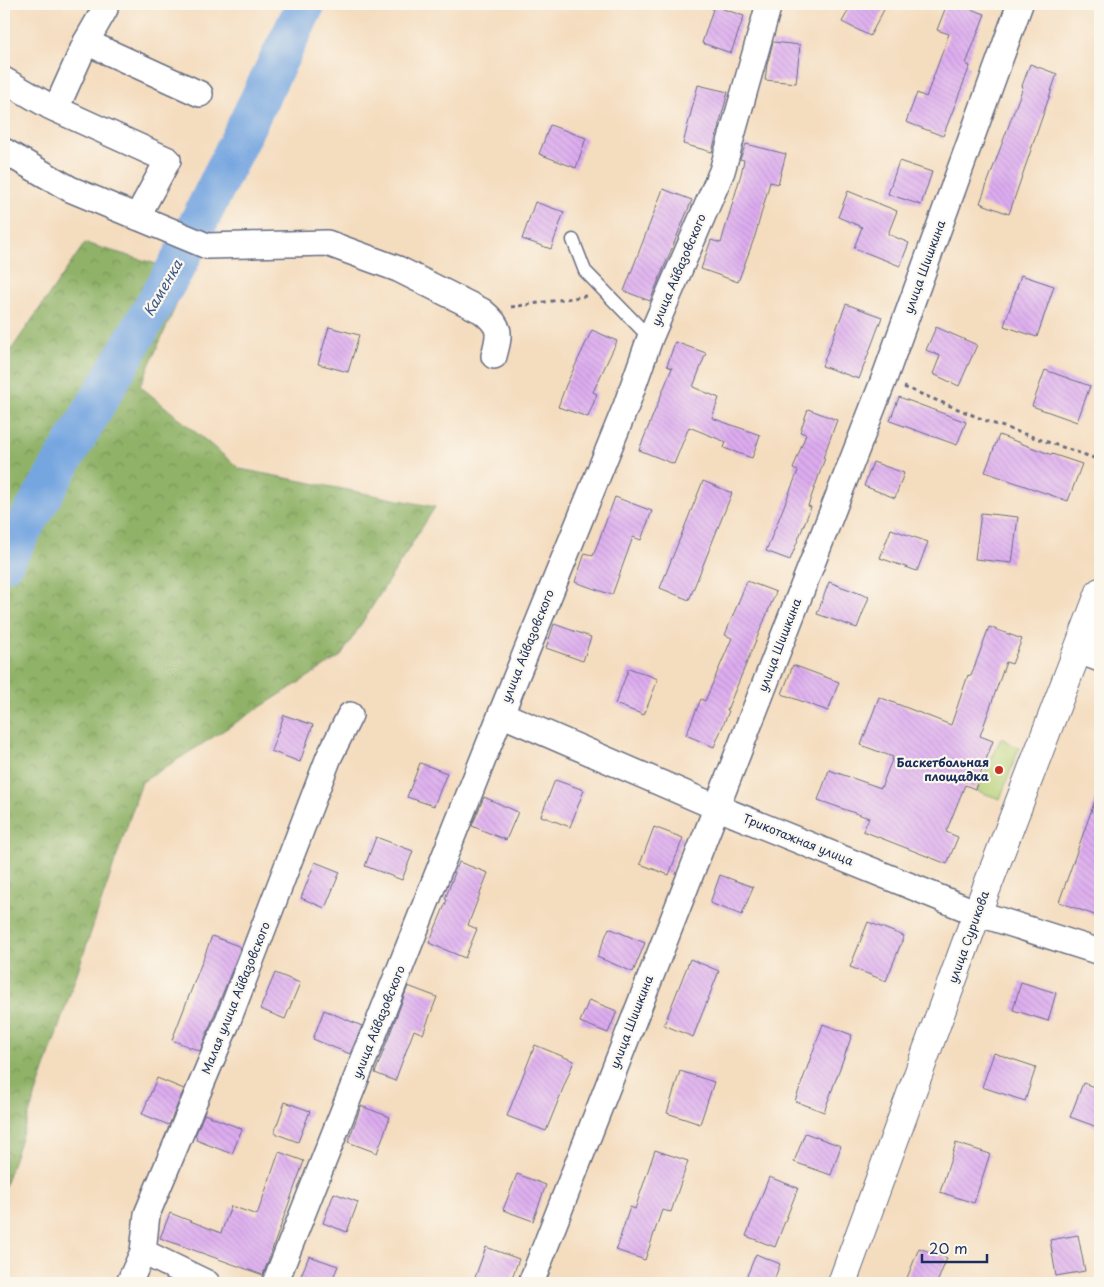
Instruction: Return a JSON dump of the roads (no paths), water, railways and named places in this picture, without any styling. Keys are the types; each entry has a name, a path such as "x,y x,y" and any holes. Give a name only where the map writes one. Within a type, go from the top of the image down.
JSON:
{"street":[{"name":"улица Айвазовского","path":"275,1283 500,714 626,406 650,338 722,171 769,4"},
{"name":"улица Шишкина","path":"531,1283 884,379 1020,4"},
{"path":"56,109 86,42 105,9"},
{"path":"86,42 200,94"},
{"path":"4,80 56,109 168,160 137,217"},
{"path":"4,151 70,189 207,246 327,243 398,269 482,311 494,320 499,335 494,356"},
{"name":"улица Сурикова","path":"842,1283 977,913 1090,655 1100,592"},
{"name":"Трикотажная улица","path":"500,714 716,807 977,913 1100,952"},
{"name":"Малая улица Айвазовского","path":"129,1283 143,1252 147,1214 228,1023 329,757 350,715"},
{"path":"143,1252 207,1283"}],"lane":[{"path":"573,240 584,271 650,338"}],"waterway":[{"name":"Каменка","path":"4,562 179,262 306,4"}],"place":[{"name":"Баскетбольная площадка","path":"999,770"}]}
